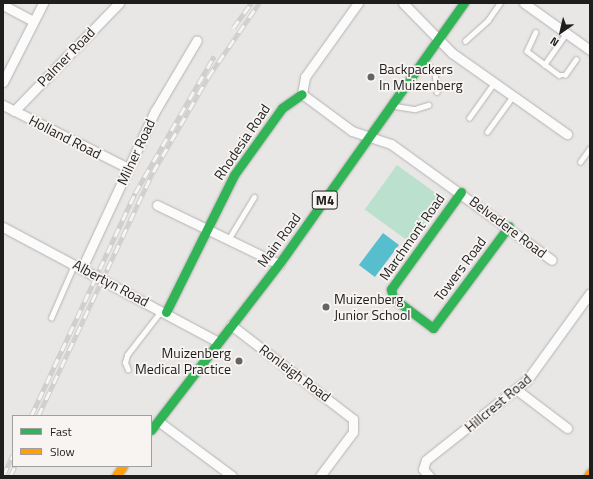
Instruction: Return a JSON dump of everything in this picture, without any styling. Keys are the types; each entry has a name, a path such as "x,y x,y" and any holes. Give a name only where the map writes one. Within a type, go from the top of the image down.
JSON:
{"street":[{"path":"3,82 43,3"},
{"name":"Palmer Road","path":"14,111 119,3"},
{"path":"302,94 305,77 358,3"},
{"path":"403,3 439,38 452,53 567,134"},
{"name":"Main Road","path":"152,429 279,264 464,3"},
{"path":"524,3 590,50"},
{"path":"3,5 34,21"},
{"name":"Milner Road","path":"78,265 197,40"},
{"name":"Belvedere Road","path":"302,94 347,127 391,144 509,226 552,260"},
{"name":"Rhodesia Road","path":"164,311 234,175 282,108 302,94"},
{"name":"Holland Road","path":"3,105 128,168"},
{"name":"Marchmont Road","path":"433,328 393,298 391,289 461,192"},
{"path":"157,205 279,264"},
{"name":"Towers Road","path":"433,328 509,226"},
{"name":"Albertyn Road","path":"3,227 78,265 218,342"},
{"name":"Hillcrest Road","path":"429,476 423,464 517,390 536,370 590,294"},
{"name":"Ronleigh Road","path":"231,325 350,415 355,423 353,432 320,476"},
{"path":"517,390 567,428"},
{"path":"158,421 232,476"},
{"path":"116,476 122,467"}],"lane":[{"path":"465,41 488,20 500,3"},
{"path":"536,32 526,50 544,64 563,75 576,59"},
{"path":"544,64 566,33"},
{"path":"423,61 435,72 437,92"},
{"path":"469,118 494,83"},
{"path":"487,132 513,96"},
{"path":"393,105 415,109 428,105"},
{"path":"580,162 590,148"},
{"path":"228,240 254,197"},
{"path":"51,318 78,265"},
{"path":"128,370 125,363 127,355 164,311"}],"green space":[{"path":"397,165 443,199 411,243 365,209"}],"water":[{"path":"383,233 399,245 375,277 359,265"}],"railway":[{"path":"233,28 251,3"},
{"path":"38,415 153,172 208,77 259,3"},
{"path":"31,415 135,193 214,56"},
{"path":"3,476 12,457"},
{"path":"10,476 14,467"}],"traffic: fast":[{"path":"152,429 279,264 464,3"},
{"path":"166,312 234,175 282,108 302,94"},
{"path":"461,192 391,289 393,298 433,328 509,226"}],"traffic: slow":[{"path":"116,476 122,467"}],"place":[{"name":"Backpackers In Muizenberg","path":"371,77"},
{"name":"Muizenberg Junior School","path":"326,307"},
{"name":"Muizenberg Medical Practice","path":"239,361"}]}
